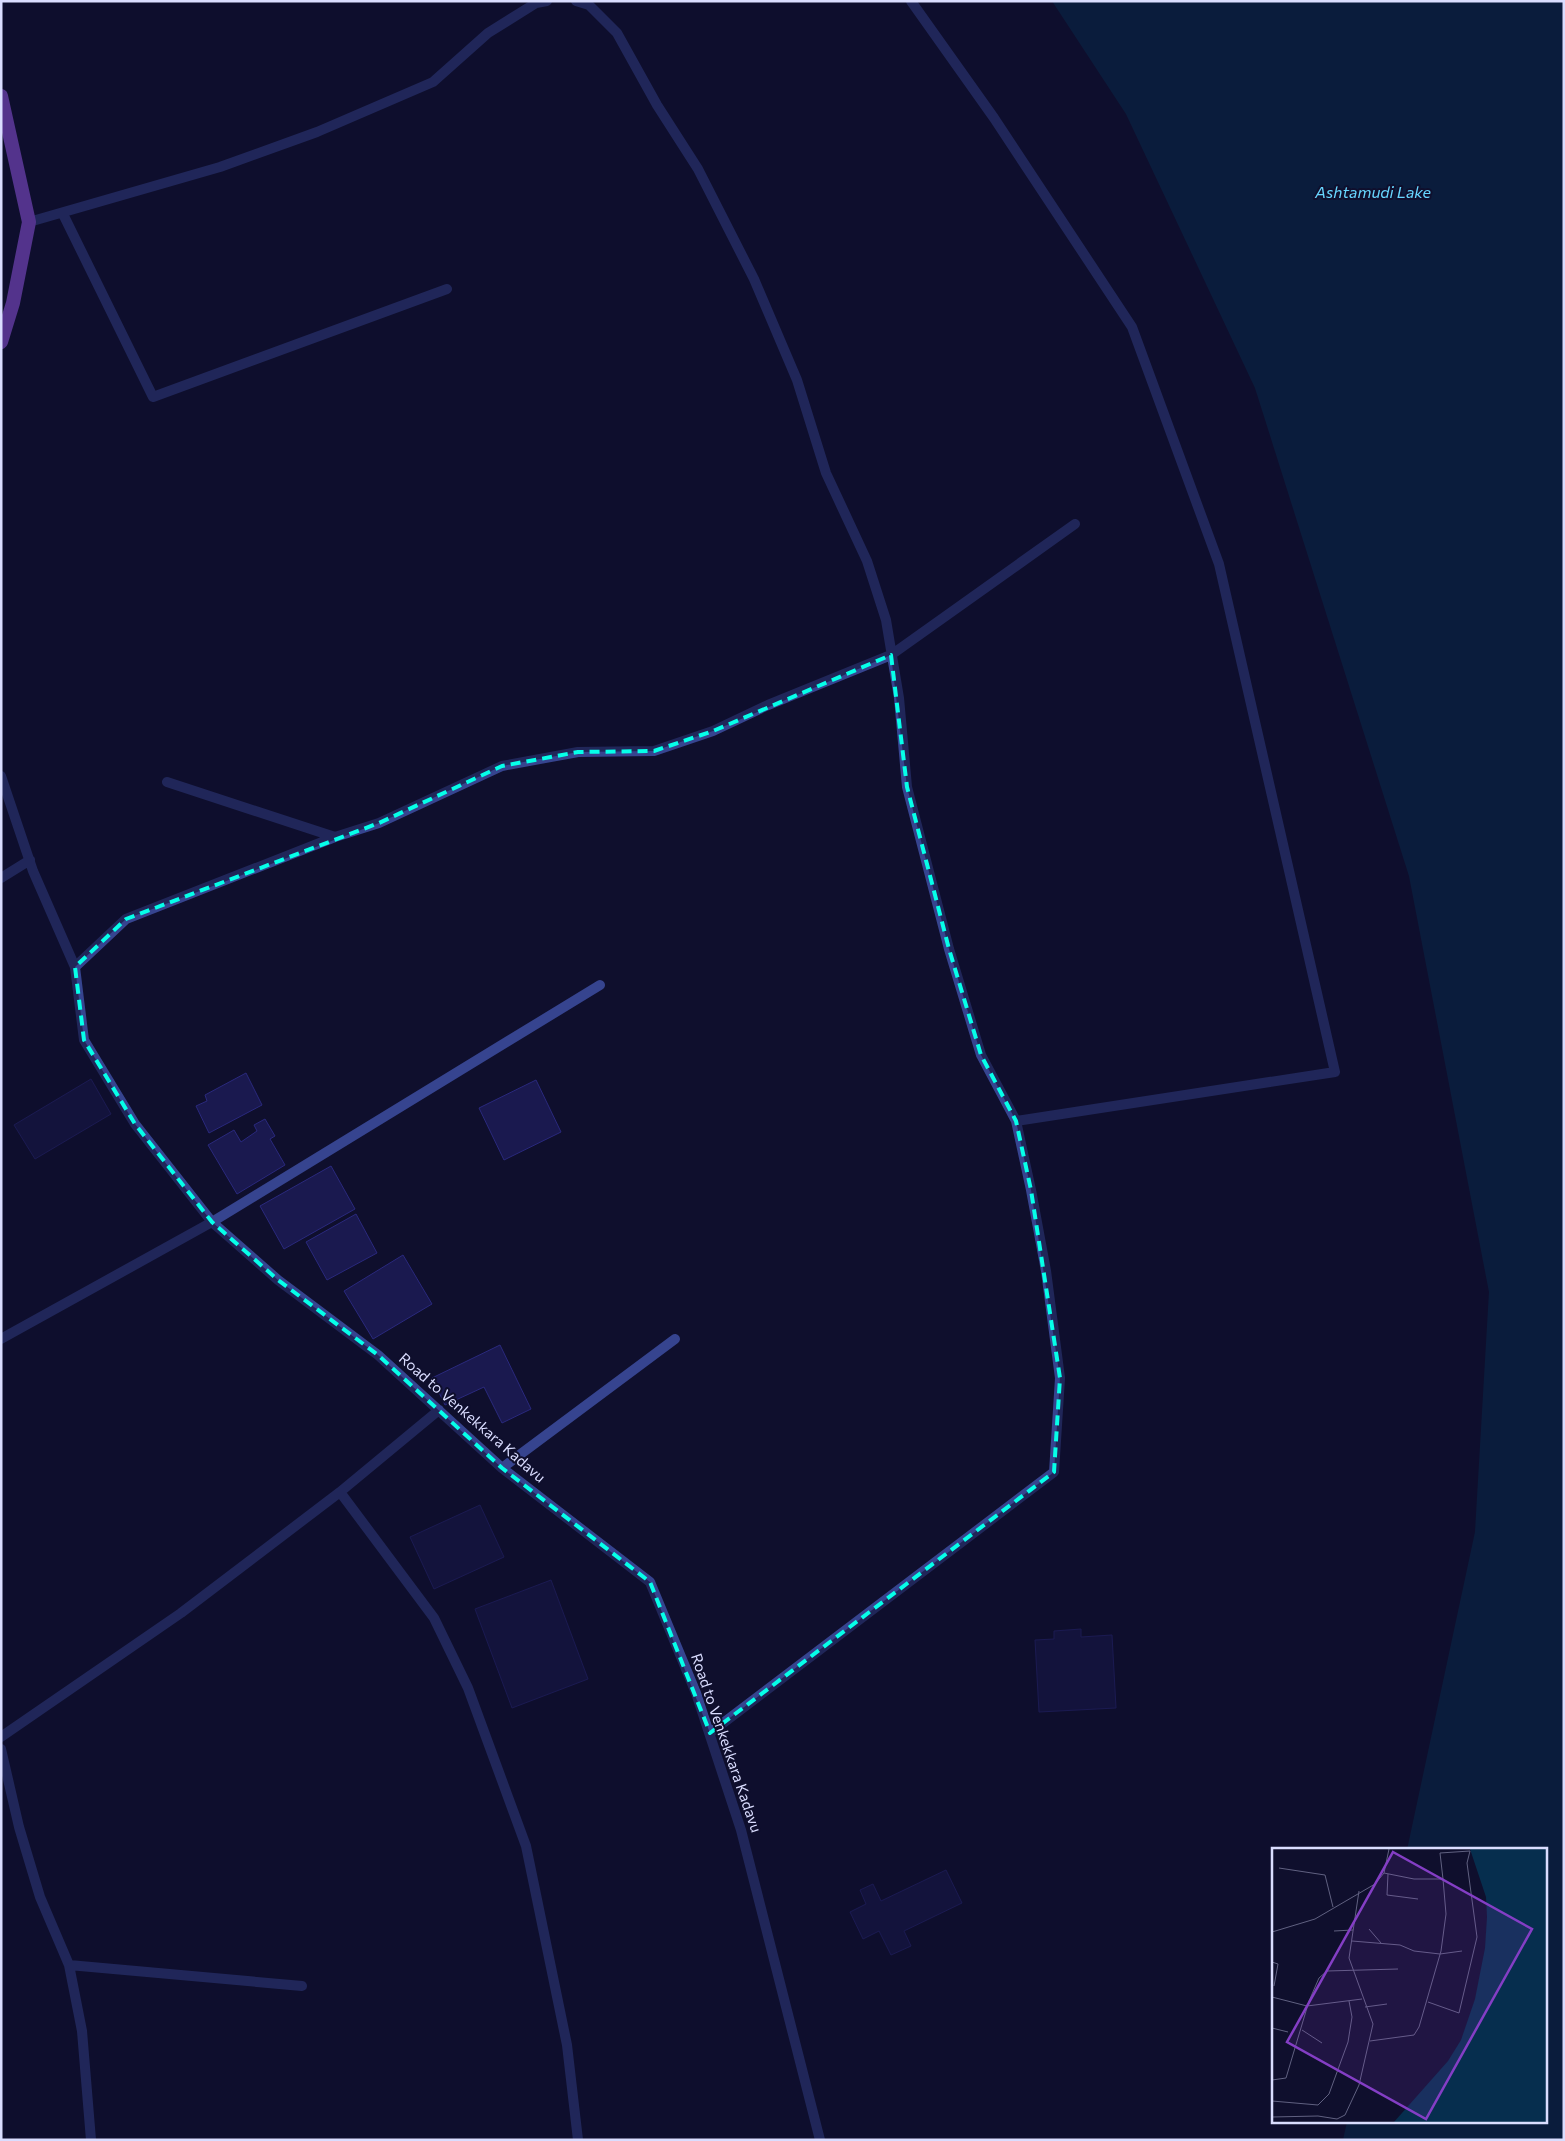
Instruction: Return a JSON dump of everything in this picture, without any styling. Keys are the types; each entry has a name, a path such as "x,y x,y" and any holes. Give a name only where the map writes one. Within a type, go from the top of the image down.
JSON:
{"main road":[{"path":"1,96 29,222 13,303 1,342"}],"street":[{"path":"29,222 63,214 220,167 316,132 415,90 433,82 488,33 536,3 547,1"},
{"path":"576,1 589,5 617,33 657,105 698,169 754,279 797,380 826,473 867,561 886,620 899,698 907,787 949,950 980,1055 1016,1121 1046,1271 1060,1378 1054,1472 710,1733"},
{"path":"911,1 994,118 1132,327 1219,564 1335,1072 1016,1121"},
{"path":"63,214 153,397 447,289"},
{"path":"75,967 126,919 335,837 380,823 502,766 578,752 654,751 713,731 891,655 1075,524"},
{"name":"Road to Venkekkara Kadavu","path":"1,776 30,860 75,967 84,1040 135,1124 212,1222 278,1280 378,1355 502,1468 650,1582 696,1693 742,1830 820,2140"},
{"path":"167,782 335,837"},
{"path":"1,878 30,860"},
{"path":"1,1339 212,1222 600,985"},
{"path":"502,1468 675,1339"},
{"path":"1,1737 181,1612 340,1492 439,1410"},
{"path":"340,1492 434,1618 468,1688 526,1846 567,2045 578,2140"},
{"path":"1,1749 19,1827 40,1897 69,1965 82,2030 90,2140"},
{"path":"69,1965 302,1986"}],"highlighted area":[{"path":"891,655 907,787 949,949 981,1055 1016,1121 1031,1190 1060,1378 1054,1472 710,1733 650,1582 502,1468 378,1355 278,1280 212,1222 135,1124 84,1040 75,967 126,919 379,823 502,766 578,752 654,751 713,731"}],"water":[{"name":"Ashtamudi Lake","path":"1052,1 1564,1 1564,2140 1343,2140 1347,2124 1548,2124 1548,1848 1407,1848 1475,1532 1489,1292 1409,876 1255,388 1126,114"}],"building":[{"path":"246,1073 262,1105 209,1133 196,1106 207,1101 205,1095"},
{"path":"91,1079 111,1114 35,1159 14,1125"},
{"path":"536,1080 561,1132 504,1160 479,1108"},
{"path":"265,1119 275,1136 270,1139 285,1165 237,1194 208,1145 234,1130 241,1142 257,1131 254,1125"},
{"path":"331,1166 355,1209 284,1249 260,1206"},
{"path":"356,1214 377,1253 327,1280 306,1242"},
{"path":"403,1255 432,1304 373,1339 344,1291"},
{"path":"500,1345 531,1409 502,1423 484,1387 445,1405 432,1378"},
{"path":"480,1505 504,1557 434,1589 410,1537"},
{"path":"551,1580 588,1679 512,1708 475,1609"},
{"path":"1081,1629 1081,1637 1112,1635 1116,1708 1039,1712 1035,1640 1054,1639 1054,1631"},
{"path":"946,1870 962,1903 904,1931 911,1946 891,1955 879,1931 863,1939 850,1912 866,1904 860,1890 873,1884 881,1901"}]}
